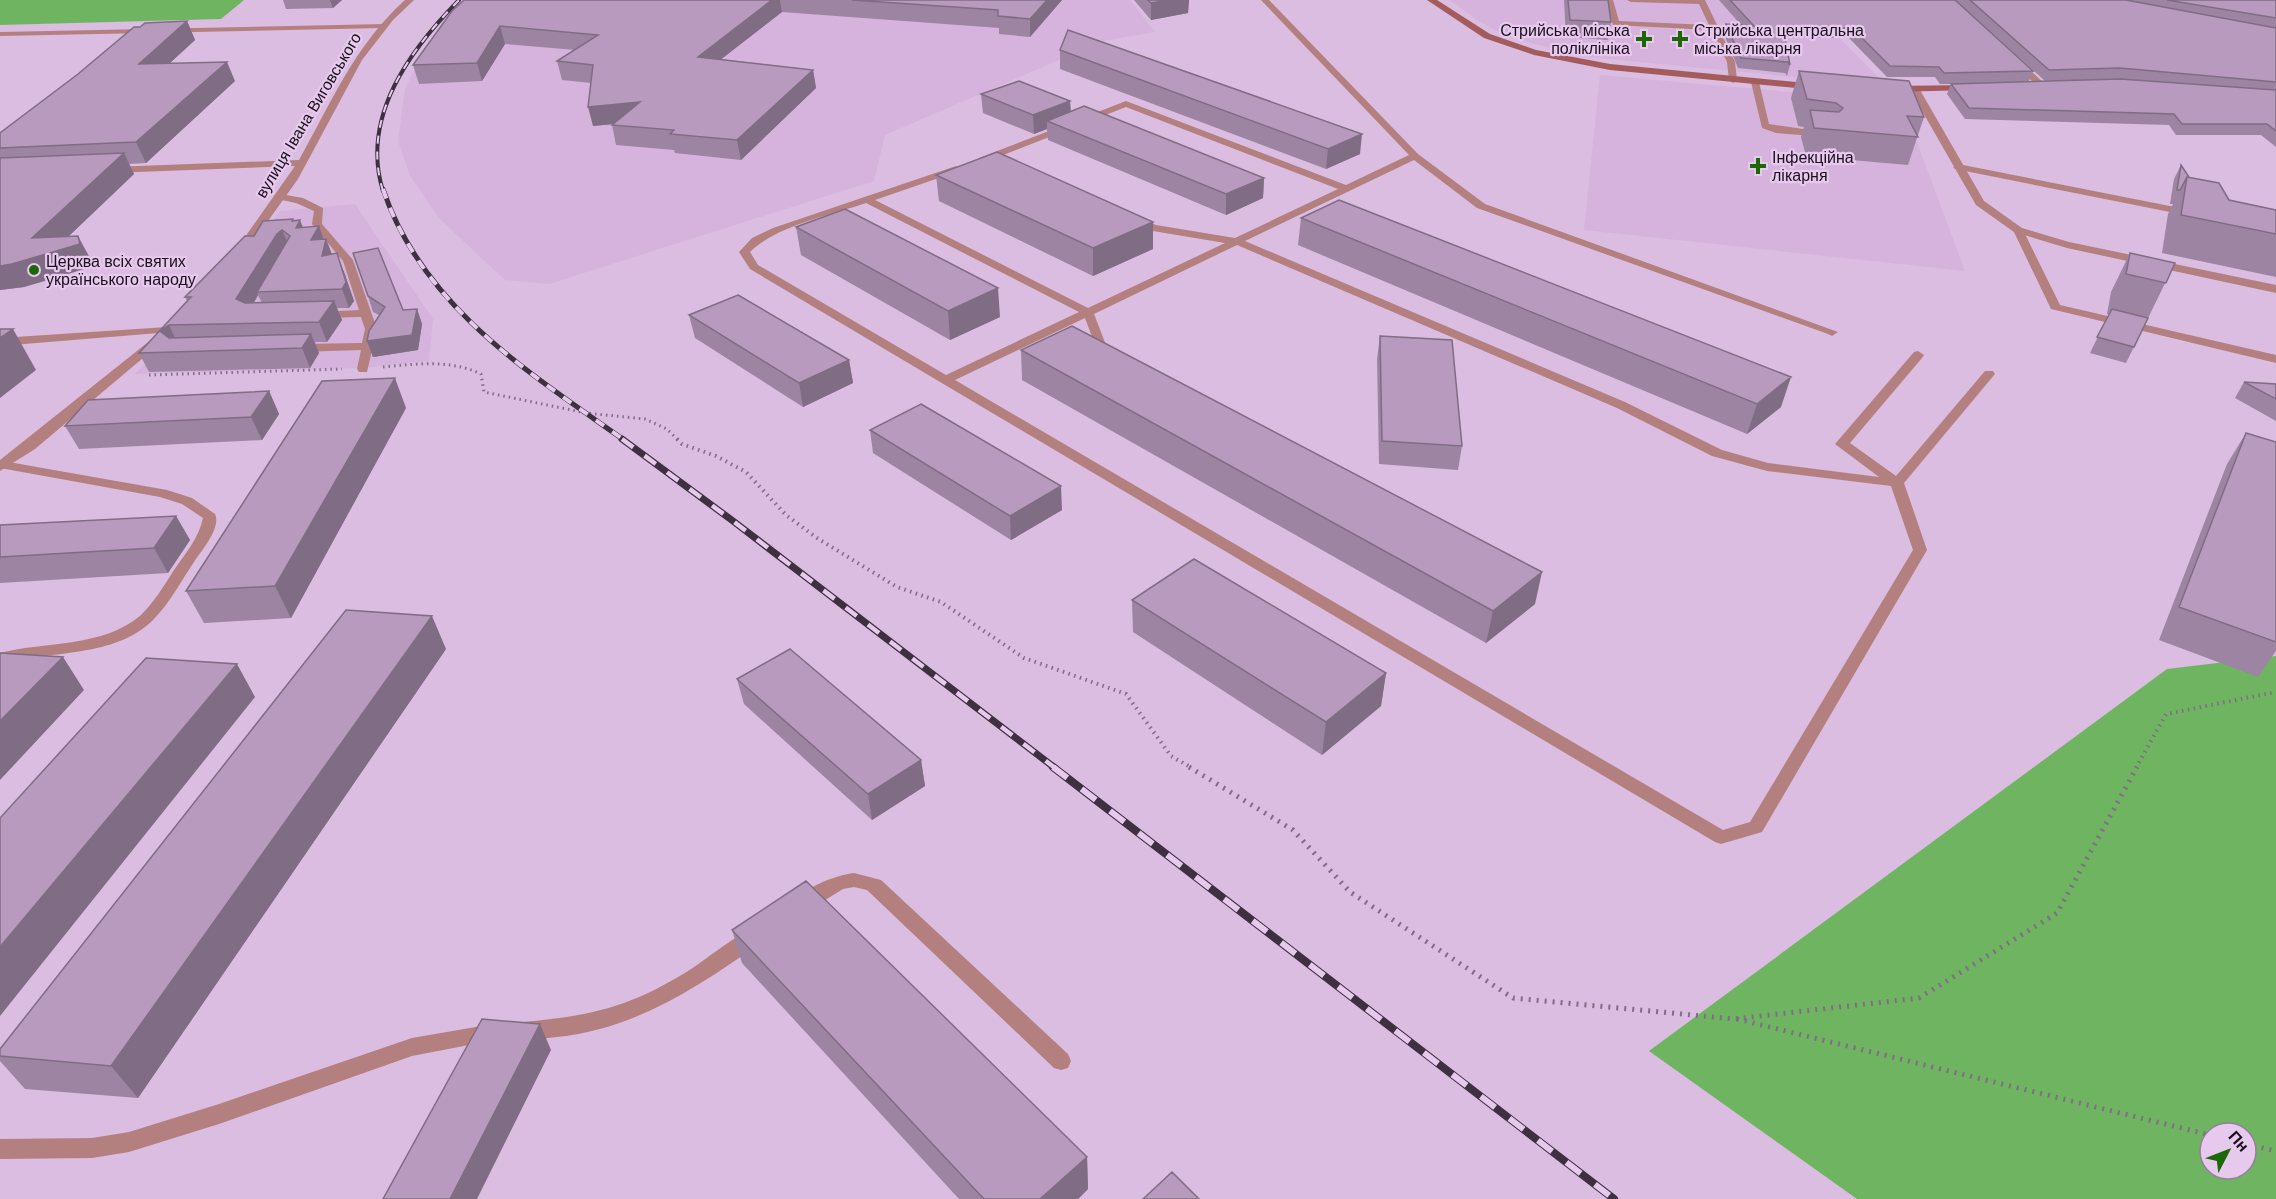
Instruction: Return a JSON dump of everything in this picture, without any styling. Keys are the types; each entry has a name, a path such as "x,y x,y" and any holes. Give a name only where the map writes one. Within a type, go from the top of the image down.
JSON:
{"main road":[{"path":"1431,0 1488,36 1534,52 1611,67 1830,88"},
{"path":"2029,85 2046,85"},
{"path":"1882,89 1983,87"}],"street":[{"name":"вулиця Івана Виговського","path":"228,268 302,163 363,51 382,26 410,0"},
{"path":"2008,55 2046,85"},
{"path":"1915,90 1980,203 2018,230 2067,244 2276,289"},
{"path":"95,171 302,163"},
{"path":"1,466 171,326"}],"lane":[{"path":"1265,0 1415,156 1481,206 1832,332"},
{"path":"1609,0 1616,23 1716,28"},
{"path":"1631,0 1701,3 1716,28 1731,62 1733,80"},
{"path":"0,34 382,26"},
{"path":"1755,82 1765,126 1776,130 1827,135"},
{"path":"1346,188 1126,104 998,154 777,230 756,240 744,252 754,267 1721,837 1756,827 1920,550 1897,483 1842,444 1918,355"},
{"path":"998,154 1019,164"},
{"path":"946,380 1415,156"},
{"path":"1958,167 2196,214"},
{"path":"280,197 299,200 319,210 317,224 348,260 371,329 363,369"},
{"path":"868,200 1088,312 1101,347 1122,357"},
{"path":"1122,213 1153,228 1236,241 1621,405 1717,453 1767,467 1897,483"},
{"path":"2018,230 2055,307 2276,359"},
{"path":"309,315 365,313"},
{"path":"0,342 171,326"},
{"path":"285,349 368,346"},
{"path":"1897,483 1989,374"},
{"path":"0,658 19,652 99,642 122,635 144,620 165,595 195,549 210,517 187,501 162,494 1,466"},
{"path":"787,915 833,884 847,879 862,879 874,885 1061,1061"},
{"path":"0,1149 82,1149 129,1142 219,1114 412,1047 472,1035 593,1023 634,1010 674,991 769,928"}],"path":[{"path":"112,376 363,369 422,364 466,365 482,374 484,392 585,413 645,419 667,429 682,444 716,456 746,472 786,515 817,538 897,586 941,602 1024,658 1126,694 1171,756 1293,830 1350,892 1513,998 1734,1018 2198,1132"},
{"path":"1734,1018 1919,998 2057,913 2166,714 2276,692"},
{"path":"2258,1147 2276,1151"}],"shaded area":[{"path":"471,0 1130,0 1155,32 1103,41 885,135 874,181 549,284 505,280 440,219 410,176 398,141 405,89 418,62"},
{"name":"Стрийська центральна міська лікарня","path":"1450,0 1802,0 1879,78 1814,79 1589,57 1538,45 1501,33 1480,22"},
{"name":"Інфекційна лікарня","path":"1600,75 1902,102 1965,271 1584,230"},
{"path":"355,204 433,319 429,361 363,368 135,374 245,260 280,211"}],"green space":[{"path":"0,0 244,0 221,19 0,25"},
{"path":"2276,656 2276,1199 1857,1199 1649,1051 2167,669"}],"building":[{"path":"464,0 772,0 698,57 813,70 737,140 670,134 674,130 612,125 640,102 588,107 593,65 557,61 598,35 500,26 477,63 413,65 452,11"},
{"path":"852,0 1047,0 1030,19 998,16 998,10"},
{"path":"1148,0 1168,0 1151,3"},
{"path":"1568,0 1608,0 1611,22 1570,20"},
{"path":"1730,0 1955,0 2033,71 1944,73 1939,67 1890,66 1852,28 1783,28 1790,65 1788,62 1741,58 1726,24 1754,26"},
{"path":"1970,0 2126,0 2276,28 2276,82 2120,68 2049,70"},
{"path":"2167,0 2276,0 2276,18"},
{"path":"187,21 139,64 227,62 136,142 0,148 0,133 78,74 134,27 140,27 145,23"},
{"path":"1068,30 1362,134 1328,149 1060,50"},
{"path":"1799,71 1909,81 1924,117 1907,116 1918,137 1814,128 1810,110 1839,112 1843,108 1836,103 1807,99"},
{"path":"2120,79 2276,90 2276,131 2267,124 2182,124 2174,114 1969,108 1951,84"},
{"path":"1019,81 1070,101 1033,115 981,94"},
{"path":"1084,106 1264,178 1226,194 1047,121"},
{"path":"997,152 1153,222 1093,248 936,175"},
{"path":"124,153 32,238 78,236 80,244 0,266 0,158"},
{"path":"2181,165 2189,177 2180,190 2177,190"},
{"path":"2187,177 2219,183 2229,200 2276,210 2276,234 2181,215"},
{"path":"1339,200 1791,377 1757,404 1301,218"},
{"path":"845,209 998,288 948,311 796,227"},
{"path":"293,219 292,221 300,220 296,228 319,226 311,240 326,239 322,256 337,253 346,282 342,289 257,292 290,236 282,230 277,234 236,299 245,303 334,301 319,322 169,325 160,331 169,338 311,334 302,348 139,353 191,297 185,297 245,236 254,236 263,221"},
{"path":"378,248 403,310 417,309 412,335 367,341 369,331 385,307 368,296 353,253"},
{"path":"2130,253 2175,263 2166,283 2126,274"},
{"path":"738,295 849,360 799,383 689,315"},
{"path":"2112,309 2148,318 2134,347 2097,337"},
{"path":"1072,326 1542,572 1493,611 1021,350"},
{"path":"0,329 13,329 0,338"},
{"path":"1380,336 1452,340 1462,446 1382,441"},
{"path":"395,378 275,586 186,591 322,381"},
{"path":"2244,382 2276,384 2276,399"},
{"path":"269,391 251,417 65,426 88,400"},
{"path":"921,404 1061,486 1010,516 870,430"},
{"path":"2246,433 2276,442 2276,642 2179,607"},
{"path":"176,516 154,548 0,557 0,525"},
{"path":"1194,559 1386,673 1326,722 1132,600"},
{"path":"346,610 432,616 111,1066 0,1056 0,1049"},
{"path":"790,649 921,760 868,794 737,679"},
{"path":"0,653 63,657 0,721"},
{"path":"146,658 237,664 0,947 0,818"},
{"path":"806,881 1087,1157 1040,1199 984,1199 732,930"},
{"path":"482,1019 540,1024 450,1199 383,1199"},
{"path":"1172,1172 1199,1199 1143,1199"}],"railway":[{"path":"383,191 378,164 378,137 384,111 407,63 459,0"},
{"path":"383,189 401,231 424,268 451,302 516,362 624,440"},
{"path":"622,439 733,521 1055,768"},
{"path":"1053,767 1614,1199"}],"place":[{"name":"Стрийська міська поліклініка","path":"1644,39"},
{"name":"Стрийська центральна міська лікарня","path":"1680,39"},
{"name":"Інфекційна лікарня","path":"1758,166"},
{"name":"Церква всіх святих українського народу","path":"34,270"}]}
